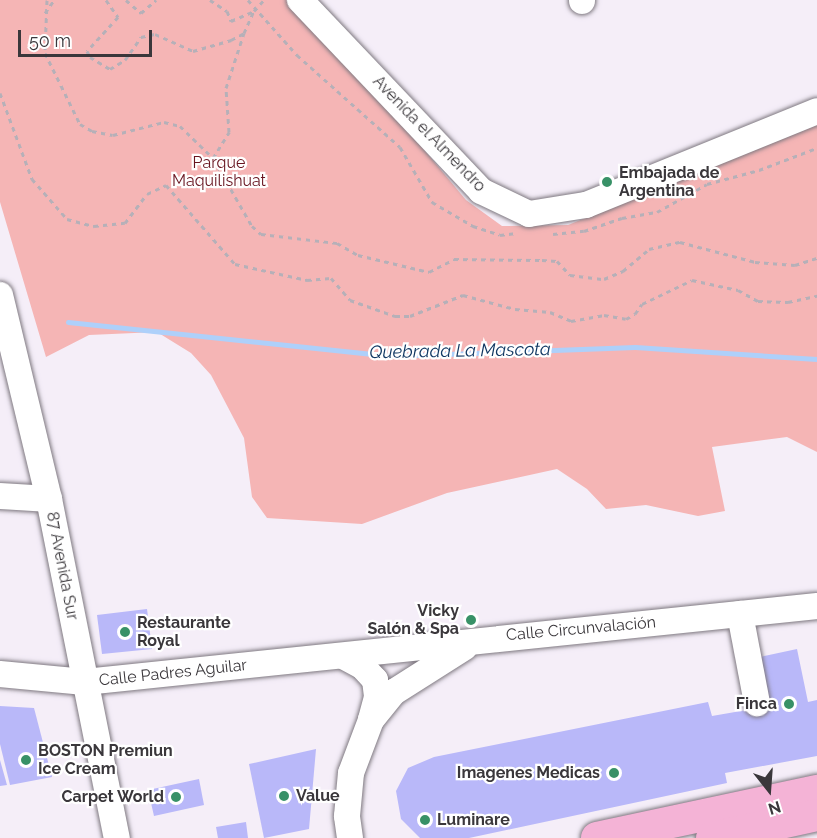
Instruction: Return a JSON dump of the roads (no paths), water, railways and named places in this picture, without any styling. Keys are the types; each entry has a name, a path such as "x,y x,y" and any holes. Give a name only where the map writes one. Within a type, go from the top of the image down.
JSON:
{"main road":[{"path":"597,838 817,792"},
{"path":"712,838 817,815"}],"street":[{"name":"Avenida el Almendro","path":"300,0 481,191 529,214 586,205 817,111"},
{"name":"87 Avenida Sur","path":"0,295 49,499 117,838"},
{"path":"0,496 49,499"},
{"name":"Calle Circunvalación","path":"345,657 482,638 817,606"},
{"path":"740,614 757,703"},
{"path":"371,720 394,692 418,674 482,638"},
{"path":"345,657 362,666 375,680 377,697 351,773 347,816 350,838"},
{"name":"Calle Padres Aguilar","path":"0,674 85,682 345,657"}],"waterway":[{"name":"Quebrada La Mascota","path":"68,322 391,356 635,347 817,359"}],"place":[{"name":"Embajada de Argentina","path":"607,182"},
{"name":"Vicky Salón & Spa","path":"471,620"},
{"name":"Restaurante Royal","path":"125,632"},
{"name":"Finca","path":"789,704"},
{"name":"BOSTON Premiun Ice Cream","path":"26,760"},
{"name":"Imagenes Medicas","path":"614,773"},
{"name":"Value","path":"284,796"},
{"name":"Carpet World","path":"176,797"},
{"name":"Luminare","path":"425,820"}],"park label":[{"name":"Parque Maquilishuat","path":"219,172"}]}
